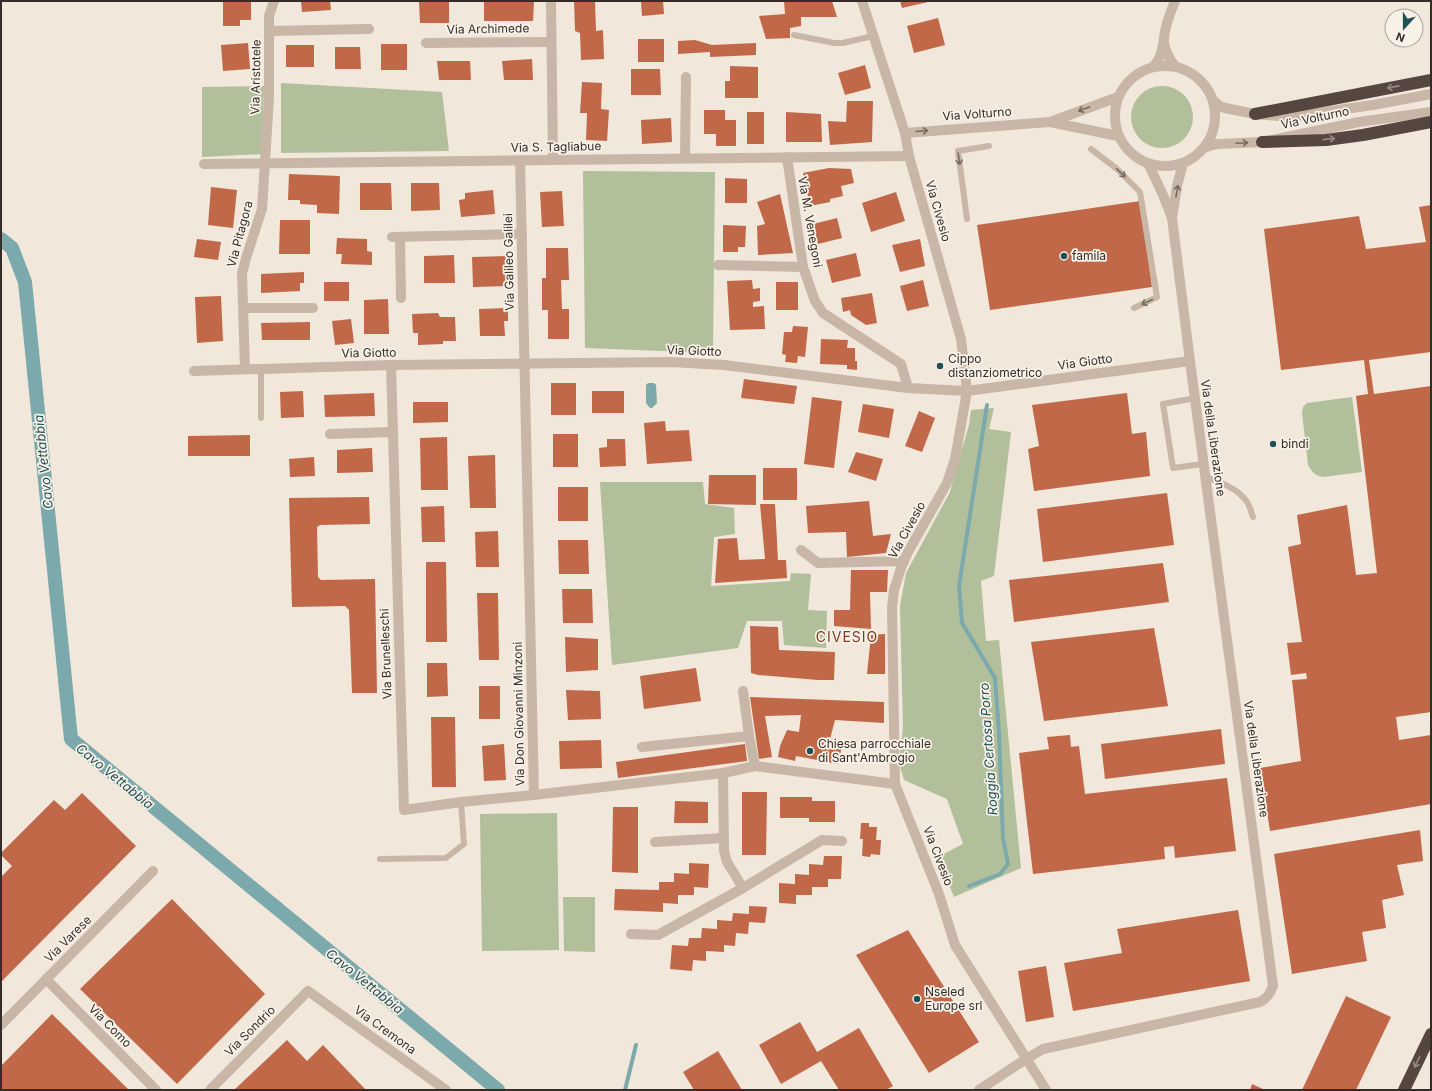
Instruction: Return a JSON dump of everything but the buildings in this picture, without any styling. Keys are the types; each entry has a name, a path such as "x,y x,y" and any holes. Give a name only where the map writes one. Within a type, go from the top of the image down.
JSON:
{"highway":[{"path":"1255,114 1431,80"},
{"path":"1262,142 1326,140 1364,135 1431,122"},
{"path":"1404,1090 1431,1034"}],"street":[{"name":"Via Aristotele","path":"266,158 269,98 269,16 274,1"},
{"path":"551,1 553,160"},
{"name":"Via Civesio","path":"862,1 905,133 909,156 961,339 967,391 955,459 947,483 904,561 894,590 892,608 895,784 939,894 955,945 1046,1090"},
{"path":"1153,66 1158,61 1164,43 1168,20 1175,1"},
{"path":"269,31 369,29"},
{"name":"Via Archimede","path":"426,43 551,42"},
{"path":"1164,43 1169,58 1175,66"},
{"name":"Via Volturno","path":"1431,94 1373,105 1289,117 1255,114 1221,107 1214,101 1205,85 1190,71 1175,66 1153,66 1140,71 1127,82 1118,97 1114,113 1118,136 1127,149 1137,158 1148,163 1165,166 1183,163 1212,144 1262,142 1359,122 1431,112"},
{"path":"685,158 686,77"},
{"name":"Via Volturno","path":"1050,122 1118,97"},
{"name":"Via Volturno","path":"1204,148 1211,138 1216,119 1214,101"},
{"name":"Via Volturno","path":"905,133 1050,122 1118,136"},
{"name":"Via S. Tagliabue","path":"204,164 266,158 553,160 909,156"},
{"name":"Via M. Venegoni","path":"787,157 803,267 815,301 823,313 901,364 908,388"},
{"name":"Via Pitagora","path":"245,369 242,274 262,209 266,158"},
{"name":"Via Galileo Galilei","path":"520,160 524,363"},
{"name":"Via della Liberazione","path":"979,1090 1043,1049 1260,1002 1271,993 1273,986 1172,218 1148,163"},
{"name":"Via della Liberazione","path":"1172,218 1177,186 1183,163"},
{"path":"401,298 396,237 522,234"},
{"path":"718,265 803,267"},
{"path":"244,308 313,308"},
{"name":"Via Giotto","path":"194,370 391,365 670,362 724,365 908,388 967,391 1190,360"},
{"name":"Via Don Giovanni Minzoni","path":"524,363 534,795 723,773 755,766 895,784"},
{"name":"Via Brunelleschi","path":"391,365 404,810 461,802 534,795"},
{"path":"330,434 393,432"},
{"path":"801,550 818,563 904,561"},
{"path":"743,691 755,766"},
{"path":"642,746 749,736"},
{"path":"723,773 724,851 727,862 743,888"},
{"path":"656,842 723,838"},
{"path":"631,934 658,935 743,888 822,840 842,841"},
{"name":"Via Varese","path":"1,1025 153,871"},
{"name":"Via Como","path":"46,979 156,1090"},
{"name":"Via Sondrio","path":"210,1090 308,991"},
{"name":"Via Cremona","path":"308,991 446,1090"}],"lane":[{"path":"794,35 834,43 843,43 873,36"},
{"path":"967,219 958,151 989,146"},
{"path":"1091,149 1117,169 1140,192 1147,243 1157,297 1134,308"},
{"path":"261,369 261,418"},
{"path":"1195,398 1163,404 1173,468 1204,464"},
{"path":"1205,477 1235,490 1247,502 1253,517"},
{"path":"380,859 446,858 464,844 461,802"}],"green space":[{"path":"281,83 442,92 449,151 281,153"},
{"path":"264,86 262,154 202,157 202,87"},
{"path":"1156,86 1168,86 1184,95 1191,105 1193,117 1191,129 1184,139 1168,148 1156,148 1145,143 1136,134 1131,123 1131,111 1136,100 1145,91"},
{"path":"583,171 715,172 713,353 585,348"},
{"path":"1352,397 1362,472 1323,477 1318,476 1312,472 1308,465 1302,413 1303,407 1307,403"},
{"path":"994,408 989,429 1011,432 994,576 981,581 986,641 999,640 1021,868 954,897 938,857 963,844 947,799 904,780 899,763 903,728 900,606 906,573 950,492 969,425 971,410"},
{"path":"600,482 703,482 705,504 734,508 735,534 714,537 711,586 790,581 791,573 811,574 808,610 827,611 826,648 784,645 782,621 747,621 738,648 612,665"},
{"path":"557,813 559,950 482,951 480,814"},
{"path":"563,897 595,897 595,952 564,951"}],"water":[{"path":"648,383 654,383 656,385 657,403 652,408 650,408 646,403 646,385"}],"waterway":[{"name":"Cavo Vettabbia","path":"1,239 12,248 25,282 71,739 498,1090"},
{"name":"Roggia Certosa Porro","path":"969,886 1000,874 1008,864 1003,838 999,733 995,678 962,623 959,586 987,405"},
{"name":"Roggia Certosa Porro","path":"625,1090 636,1045"}],"place":[{"name":"famila","path":"1064,256"},
{"name":"Cippo distanziometrico","path":"940,366"},
{"name":"bindi","path":"1273,444"},
{"name":"Chiesa parrocchiale di Sant'Ambrogio","path":"810,751"},
{"name":"Nseled Europe srl","path":"917,999"}],"district":[{"name":"CIVESIO","path":"847,637"}]}
